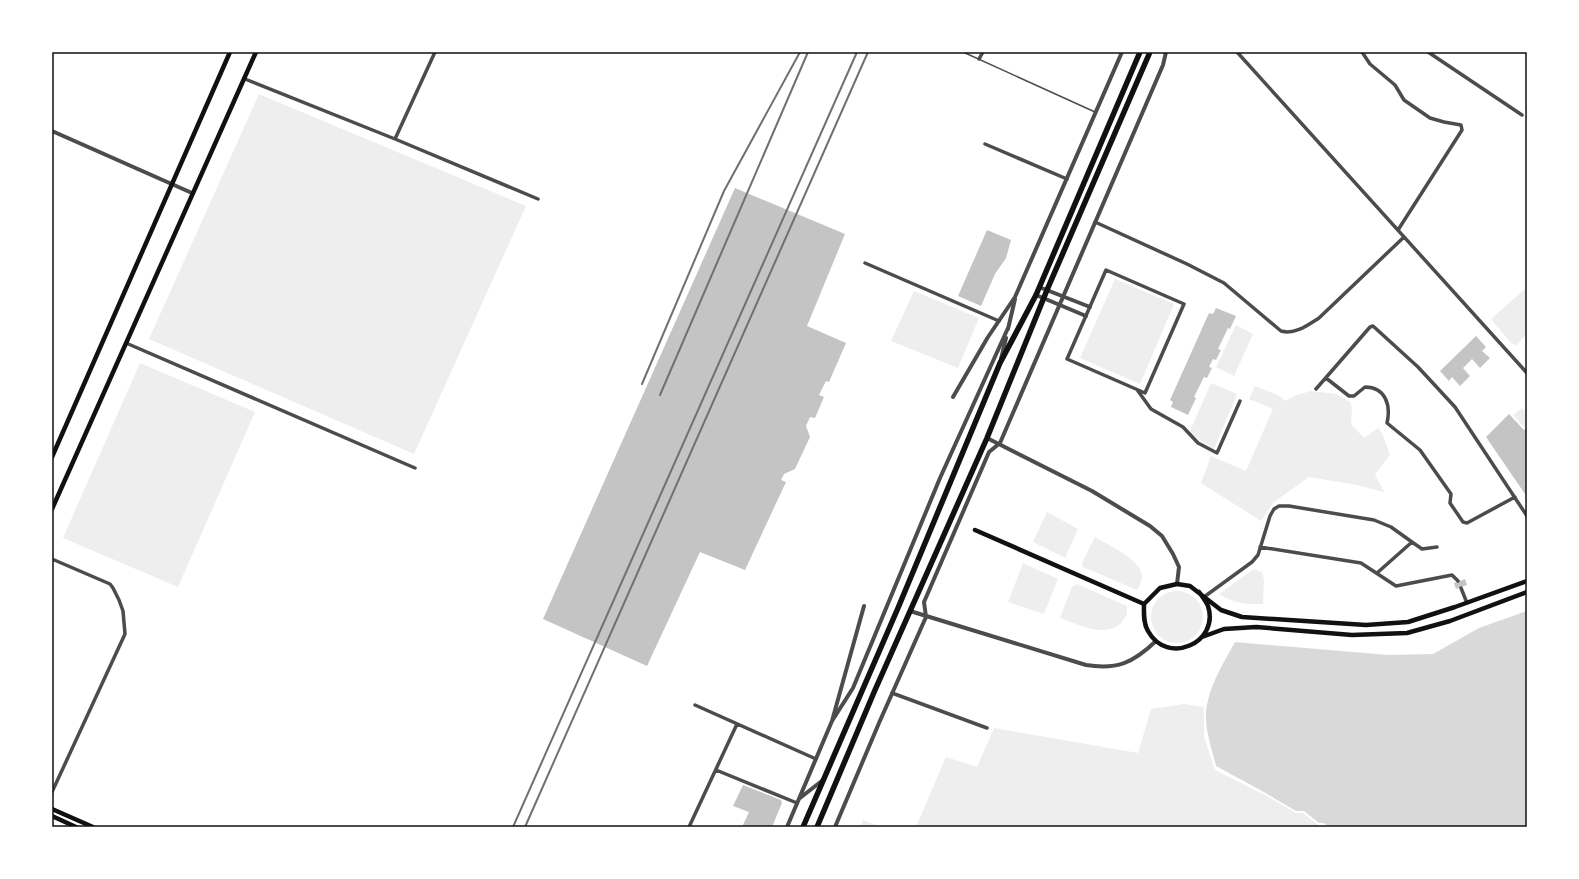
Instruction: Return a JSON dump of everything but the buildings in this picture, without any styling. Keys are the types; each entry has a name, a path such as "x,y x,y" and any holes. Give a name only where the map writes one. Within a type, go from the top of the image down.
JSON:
{"highway":[{"path":"803,827 901,601 1000,364 1036,295 1140,52"},
{"path":"817,827 910,611 987,438 1047,290 1150,52"}],"main road":[{"path":"52,457 230,52"},
{"path":"52,509 256,52"},
{"path":"975,530 1144,604"},
{"path":"1199,592 1208,605 1209,618 1208,626 1197,642 1182,649 1169,648 1156,641 1148,631 1144,618 1144,604 1160,588 1171,584 1190,586 1199,592 1221,610 1242,616 1366,625 1408,622 1527,581"},
{"path":"1202,636 1224,629 1256,627 1352,635 1407,633 1450,621 1527,592"},
{"path":"52,809 93,827"},
{"path":"52,816 76,827"}],"street":[{"path":"395,139 435,52"},
{"path":"980,60 983,52"},
{"path":"953,397 1015,297 1122,52"},
{"path":"835,827 926,617 924,602 989,452 1000,443 1163,64 1166,52"},
{"path":"1362,52 1370,64 1395,85 1404,100 1430,118 1461,125 1462,130 1398,230"},
{"path":"1428,52 1522,116"},
{"path":"1239,53 1527,373"},
{"path":"245,79 395,139 538,199"},
{"path":"52,131 192,194"},
{"path":"985,144 1066,179"},
{"path":"1095,222 1219,280 1281,331 1289,334 1306,327 1319,318 1404,237"},
{"path":"865,263 999,321"},
{"path":"1106,270 1184,304 1145,393 1067,359 1090,307 1106,270"},
{"path":"1039,286 1090,307"},
{"path":"1036,295 1086,316"},
{"path":"1000,364 1015,297"},
{"path":"1316,389 1370,327 1373,326 1418,367 1455,407 1527,516"},
{"path":"832,721 853,688 940,478 1008,328"},
{"path":"126,343 415,468"},
{"path":"1326,378 1349,396 1354,396 1365,387 1377,390 1382,394 1389,407 1387,423 1420,450 1451,494 1450,503 1463,522 1467,523 1515,497"},
{"path":"1138,390 1151,409 1183,427 1198,443 1217,453 1240,401"},
{"path":"987,438 1000,443 1092,491 1150,526 1162,536 1173,554 1179,567 1177,584"},
{"path":"1204,597 1252,562 1258,555 1270,516 1274,509 1279,506 1289,506 1374,520 1391,527 1422,549 1436,547"},
{"path":"1377,573 1412,542"},
{"path":"1260,548 1361,563 1396,586 1452,575 1458,581"},
{"path":"52,559 110,584 116,592 119,600 125,627 125,634 52,792"},
{"path":"1461,588 1467,602"},
{"path":"787,827 832,721 864,606"},
{"path":"910,611 1094,667 1124,664 1142,654 1156,641"},
{"path":"892,693 987,728"},
{"path":"695,705 816,759"},
{"path":"689,827 737,724"},
{"path":"716,770 798,801"},
{"path":"798,801 823,780"}],"lane":[{"path":"963,52 1095,112"}],"shaded area":[{"path":"259,94 526,206 414,454 149,339"},
{"path":"1115,279 1174,304 1140,384 1080,358"},
{"path":"1527,287 1527,333 1517,345 1512,344 1491,319"},
{"path":"914,291 979,318 958,368 891,341"},
{"path":"1236,325 1253,334 1234,376 1216,367"},
{"path":"140,363 255,412 178,587 63,538"},
{"path":"1211,383 1237,394 1214,449 1198,439 1190,431"},
{"path":"1255,386 1278,395 1285,401 1294,396 1311,391 1336,394 1350,402 1352,408 1351,424 1364,438 1378,428 1382,433 1390,455 1375,474 1384,492 1357,485 1309,477 1274,502 1261,521 1201,483 1211,456 1246,471 1273,409 1249,399"},
{"path":"1522,408 1527,413 1527,424 1524,427 1513,415"},
{"path":"1047,512 1078,529 1065,558 1033,542"},
{"path":"1095,537 1124,554 1137,565 1141,571 1142,578 1137,590 1083,567 1082,563"},
{"path":"1023,563 1058,579 1044,614 1008,602"},
{"path":"1254,569 1262,572 1264,580 1263,604 1240,603 1219,594"},
{"path":"1077,584 1127,606 1127,614 1122,622 1113,628 1098,630 1060,618 1072,587"},
{"path":"1172,591 1182,591 1196,598 1203,612 1203,622 1196,636 1182,643 1172,643 1162,639 1155,632 1151,622 1151,612 1155,602 1162,595"},
{"path":"1527,611 1527,827 1329,827 1324,823 1319,823 1304,811 1296,811 1216,766 1207,729 1207,706 1218,673 1235,642 1388,655 1433,654 1479,628"},
{"path":"1184,704 1204,707 1204,737 1215,770 1267,796 1296,813 1303,813 1321,827 916,827 946,757 977,767 994,728 1138,753 1151,709"},
{"path":"863,820 881,827 860,827"}],"railway":[{"path":"642,384 724,191 800,52"},
{"path":"660,395 808,52"},
{"path":"513,827 857,52"},
{"path":"525,827 868,52"}]}
